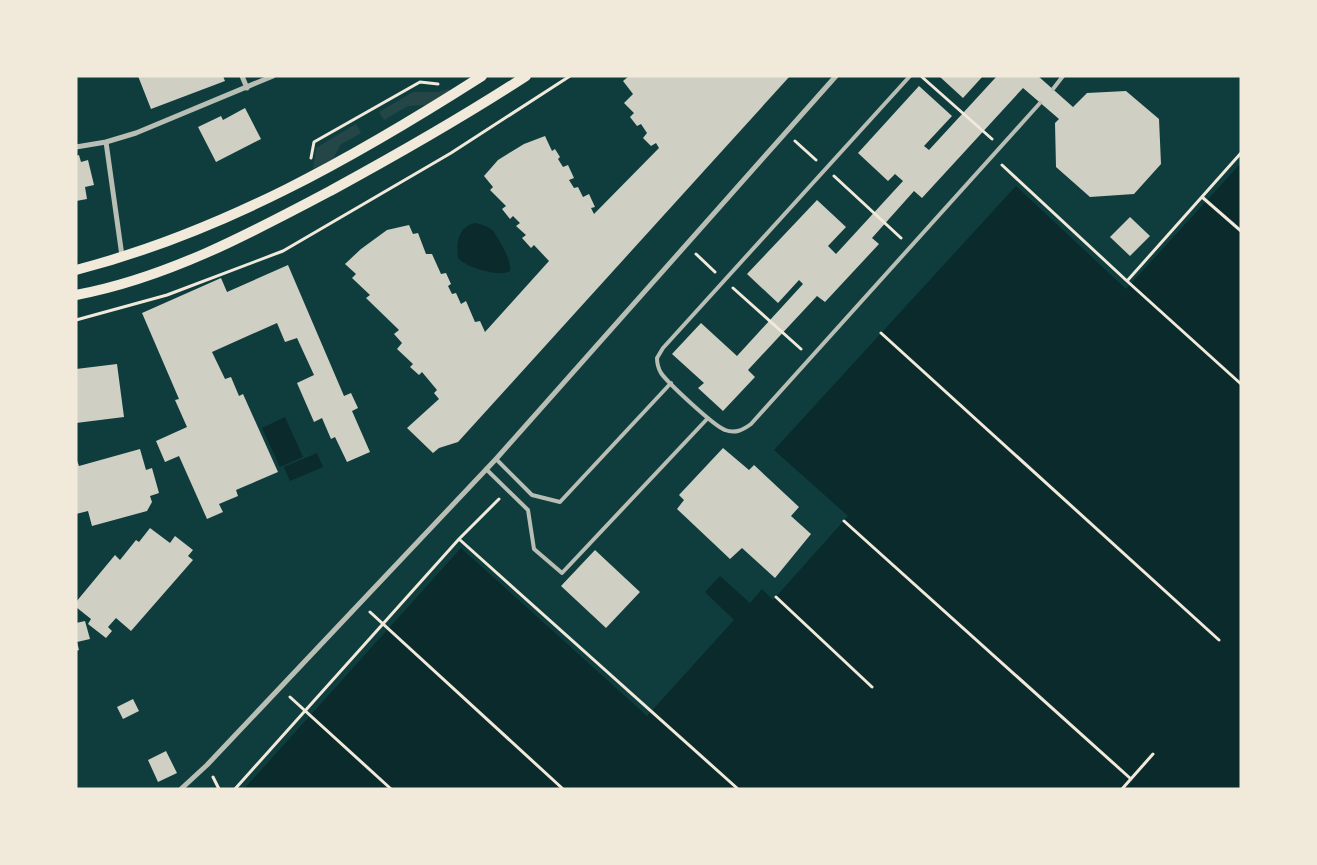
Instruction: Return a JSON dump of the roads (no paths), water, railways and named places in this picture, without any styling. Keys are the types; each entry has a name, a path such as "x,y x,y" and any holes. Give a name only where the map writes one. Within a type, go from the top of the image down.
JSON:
{"main road":[{"path":"76,270 123,258 252,208 364,148 482,76"},
{"path":"76,295 156,274 270,223 391,158 526,76"}],"street":[{"path":"242,76 247,88"},
{"path":"76,147 106,142 136,133 273,76"},
{"path":"181,789 207,765 496,459 836,76"},
{"path":"106,142 123,258"}],"lane":[{"path":"910,76 663,348 657,358 660,372 708,418 724,430 734,432 744,429 811,358 1040,103"},
{"path":"1053,89 1063,76"},
{"path":"496,459 532,495 560,502 671,383"},
{"path":"486,469 528,510 534,549 562,573 708,418"}]}
